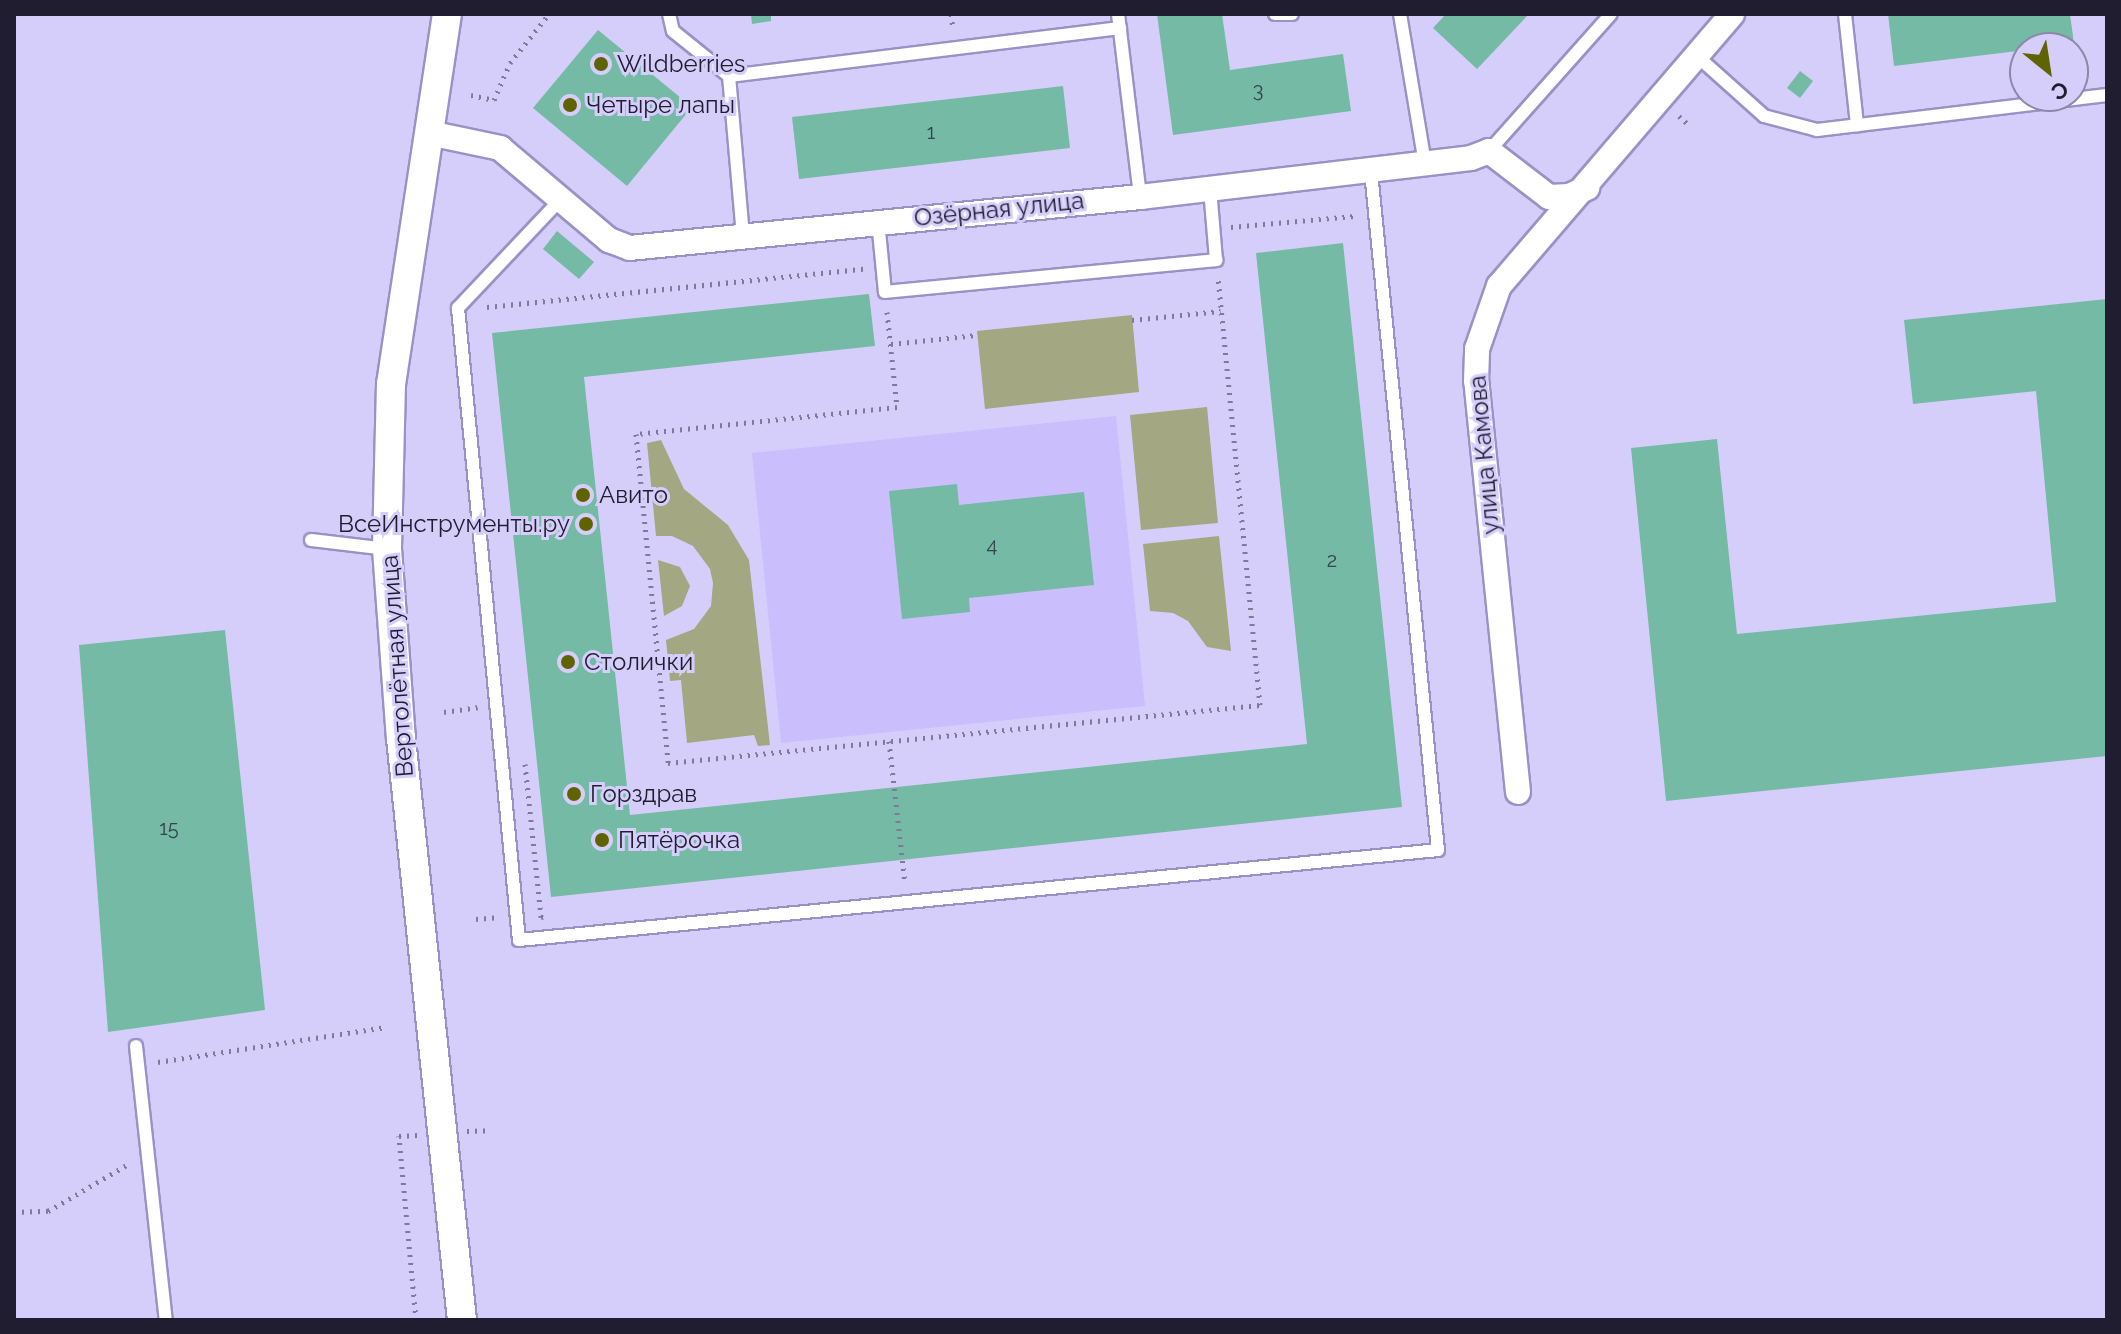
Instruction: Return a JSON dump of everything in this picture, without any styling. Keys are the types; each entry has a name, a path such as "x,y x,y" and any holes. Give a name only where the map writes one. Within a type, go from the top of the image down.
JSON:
{"street":[{"name":"Вертолётная улица","path":"447,14 391,384 387,549 401,738 462,1320"},
{"name":"улица Камова","path":"1518,792 1476,381 1477,349 1499,286 1587,188 1732,14"},
{"name":"Озёрная улица","path":"429,133 500,148 609,240 630,248 1371,171 1489,151"},
{"path":"1489,151 1549,197 1569,196 1587,188"}],"lane":[{"path":"669,14 673,31 729,76 1120,28"},
{"path":"1118,14 1140,197"},
{"path":"1275,14 1292,14"},
{"path":"1400,14 1425,164"},
{"path":"1489,151 1611,14"},
{"path":"1845,14 1857,125"},
{"path":"1697,56 1764,116 1788,126 1817,130 2107,95"},
{"path":"729,76 743,235"},
{"path":"561,199 458,308 519,940 1438,850 1371,171"},
{"path":"878,221 885,292 1216,260 1210,189"},
{"path":"311,540 387,549"},
{"path":"136,1046 166,1320"}],"path":[{"path":"471,95 494,100 510,63 549,14"},
{"path":"1675,113 1690,126"},
{"path":"885,292 897,407 636,434 668,763 1260,705 1216,260 1229,258 1226,227 1355,214 1356,230"},
{"path":"479,308 872,268"},
{"path":"876,312 887,311"},
{"path":"1132,320 1221,311"},
{"path":"891,344 977,335"},
{"path":"889,741 907,902"},
{"path":"524,749 541,917 557,915"},
{"path":"889,884 920,881"},
{"path":"139,1065 386,1027"},
{"path":"399,1136 416,1320"},
{"path":"14,1212 48,1211 148,1152"}],"shaded area":[{"path":"1116,416 1145,706 781,743 752,453"}],"green space":[{"path":"1132,315 1139,392 985,409 977,331"},
{"path":"1207,407 1218,523 1141,530 1130,415"},
{"path":"661,440 684,489 728,525 749,560 770,745 758,746 754,735 687,743 681,680 670,681 666,640 694,629 711,606 713,583 710,569 693,546 672,536 656,536 647,443"},
{"path":"1219,536 1231,651 1207,647 1188,621 1173,613 1150,611 1143,544"},
{"path":"658,560 680,567 690,586 682,606 664,616"}],"building":[{"path":"751,14 771,14 771,21 752,24"},
{"path":"1157,14 1222,14 1230,70 1343,54 1351,111 1173,135"},
{"path":"1446,14 1529,14 1477,69 1433,28"},
{"path":"1888,14 2070,14 2072,32 2009,32 2009,52 1894,66"},
{"path":"598,30 692,107 627,186 533,108"},
{"path":"1800,71 1813,81 1800,98 1787,88"},
{"path":"1063,86 1070,148 799,179 792,117"},
{"path":"557,231 594,262 579,279 543,249"},
{"path":"1343,243 1402,807 551,897 492,333 869,294 875,346 584,377 630,815 1307,744 1256,253"},
{"path":"2107,299 2107,756 1666,801 1631,448 1717,439 1737,634 2056,602 2036,391 1913,404 1904,320"},
{"path":"957,484 959,505 1084,492 1094,585 969,598 970,612 902,619 889,491"},
{"path":"225,630 265,1010 108,1032 79,645"}],"place":[{"name":"Wildberries","path":"601,64"},
{"name":"Четыре лапы","path":"570,105"},
{"name":"Авито","path":"583,495"},
{"name":"ВсеИнструменты.ру","path":"586,524"},
{"name":"Столички","path":"568,662"},
{"name":"Горздрав","path":"574,794"},
{"name":"Пятёрочка","path":"602,840"}]}
